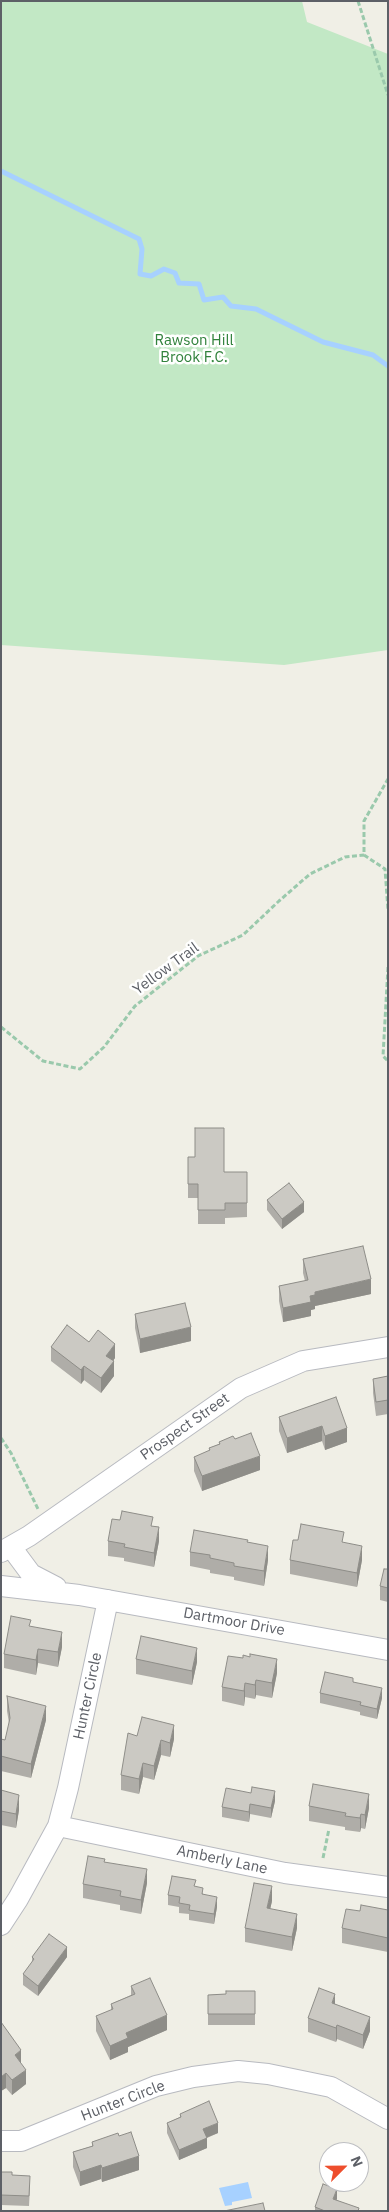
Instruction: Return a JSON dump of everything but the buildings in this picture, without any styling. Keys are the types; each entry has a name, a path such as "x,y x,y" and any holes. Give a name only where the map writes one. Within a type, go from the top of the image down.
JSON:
{"street":[{"name":"Prospect Street","path":"6,1550 241,1388 304,1361 388,1347"},
{"name":"Dartmoor Drive","path":"6,1550 38,1579 79,1595"},
{"name":"Dartmoor Drive","path":"3,1584 79,1595 388,1650"},
{"name":"Hunter Circle","path":"1,1925 18,1899 58,1826 68,1788 108,1600"},
{"name":"Amberly Lane","path":"58,1826 284,1873 388,1887"},
{"name":"Hunter Circle","path":"1,2141 21,2141 156,2086 193,2077 238,2071 268,2074 330,2087 388,2119"}],"path":[{"path":"358,1 388,96"},
{"path":"388,779 364,821 364,855 385,870 388,910"},
{"name":"Yellow Trail","path":"1,1027 43,1061 80,1069 104,1047 135,1006 198,956 243,935 310,874 345,857 364,855"},
{"path":"388,967 383,1056 388,1062"},
{"path":"1,1438 22,1475 44,1524"},
{"path":"323,1858 328,1829"}],"green space":[{"name":"Rawson Hill Brook F.C.","path":"1,1 302,1 307,22 388,54 388,650 284,665 1,645"}],"water":[{"path":"248,2182 252,2198 232,2202 232,2205 225,2206 219,2188"}],"waterway":[{"path":"1,171 139,239 142,249 140,274 151,276 164,269 175,273 179,283 199,284 204,300 223,297 231,306 256,309 323,342 373,355 388,366"}]}
